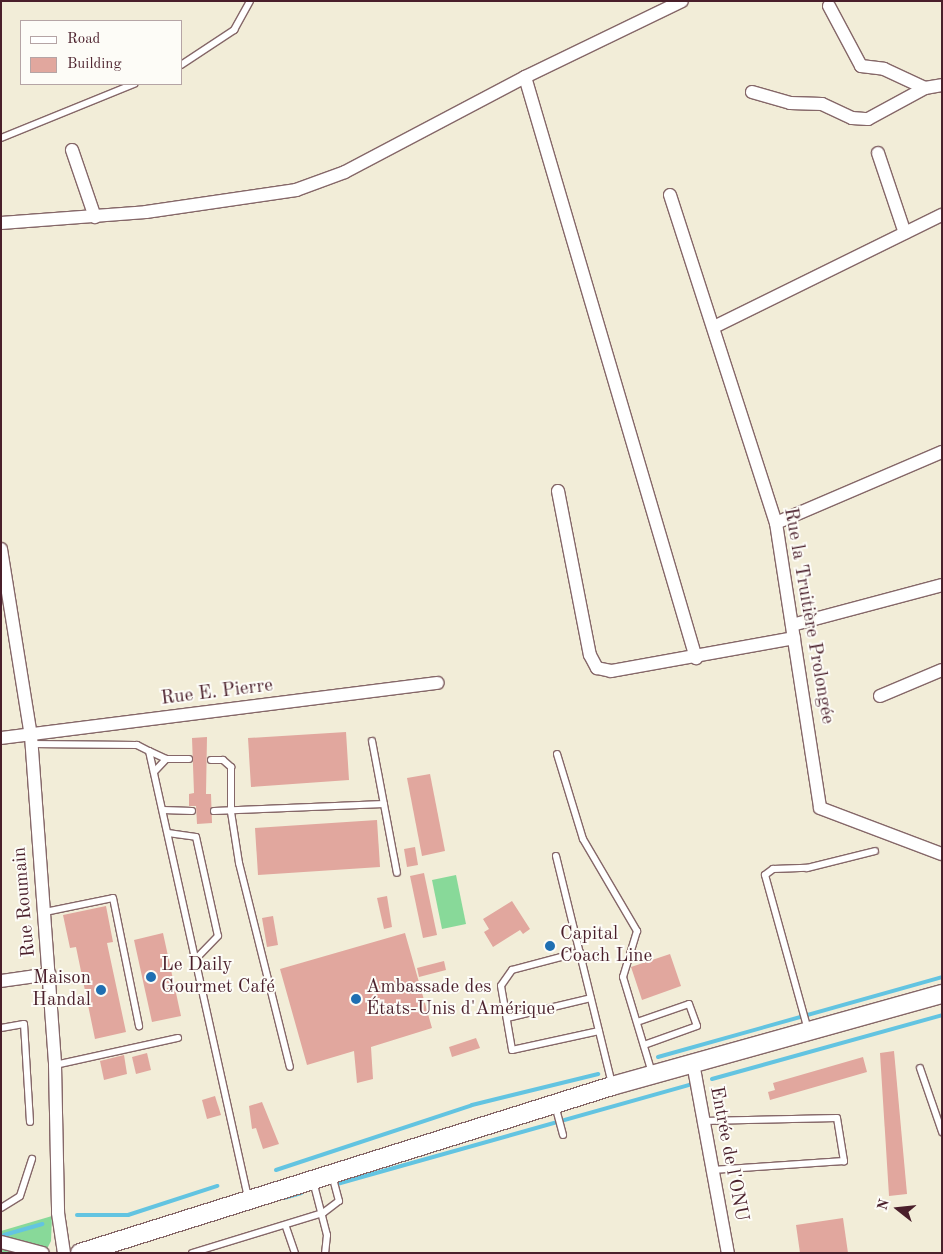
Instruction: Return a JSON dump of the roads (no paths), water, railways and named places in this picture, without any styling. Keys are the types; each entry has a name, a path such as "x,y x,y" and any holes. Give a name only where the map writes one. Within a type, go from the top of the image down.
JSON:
{"main road":[{"path":"80,1253 248,1198 313,1180 612,1086 942,994"}],"street":[{"path":"1,223 95,217 296,190 345,172 524,77 682,1"},
{"path":"829,6 861,66 884,69 925,88"},
{"path":"524,77 601,348 696,658"},
{"path":"752,92 790,103 822,104 852,118 868,118 925,88 942,86"},
{"path":"72,150 95,217"},
{"path":"878,153 905,233"},
{"name":"Rue la Truitière Prolongée","path":"670,195 776,523 820,808 942,854"},
{"path":"714,327 942,215"},
{"path":"776,523 942,452"},
{"path":"558,491 593,663 611,671 696,658 794,638"},
{"name":"Rue Roumain","path":"1,550 31,740 50,974 55,1065 58,1213 64,1253"},
{"path":"792,624 942,585"},
{"path":"880,696 942,670"},
{"name":"Rue E. Pierre","path":"1,738 31,740 438,683"},
{"path":"1,982 50,974"},
{"name":"Entrée de l'ONU","path":"693,1063 702,1121 728,1253"},
{"path":"1,1242 43,1253"}],"lane":[{"path":"182,64 234,30 250,1"},
{"path":"1,138 132,85"},
{"path":"31,740 137,745 166,759 189,760"},
{"path":"372,741 397,872"},
{"path":"149,751 248,1198"},
{"path":"557,754 583,840 637,931 623,977 653,1075"},
{"path":"154,772 166,759"},
{"path":"210,760 223,760 231,768 231,812 239,863 290,1066"},
{"path":"214,811 231,812 384,804"},
{"path":"163,810 192,811"},
{"path":"168,832 196,837 218,936 196,959"},
{"path":"808,1030 765,875 773,869 806,868 876,851"},
{"path":"556,856 612,1086"},
{"path":"45,912 113,898 139,1026"},
{"path":"580,952 512,970 501,986 512,1050 599,1031"},
{"path":"506,1018 591,998"},
{"path":"637,1022 689,1004 697,1026 644,1045"},
{"path":"1,1028 24,1024 30,1122"},
{"path":"55,1065 178,1038"},
{"path":"920,1068 942,1132"},
{"path":"555,1104 563,1135"},
{"path":"702,1121 837,1118 844,1162 712,1170"},
{"path":"1,1208 20,1196 32,1159"},
{"path":"192,1253 286,1227 322,1213 339,1201 332,1173"},
{"path":"313,1180 322,1213 325,1253"},
{"path":"286,1227 295,1253"}],"waterway":[{"path":"658,1057 942,977"},
{"path":"712,1079 942,1015"},
{"path":"276,1170 472,1105 598,1074"},
{"path":"337,1184 690,1085"},
{"path":"77,1215 128,1215 217,1186"},
{"path":"284,1198 301,1193"},
{"path":"4,1235 42,1224"}],"place":[{"name":"Capital Coach Line","path":"550,946"},
{"name":"Le Daily Gourmet Café","path":"151,977"},
{"name":"Maison Handal","path":"101,990"},
{"name":"Ambassade des États-Unis d'Amérique","path":"356,999"}]}
